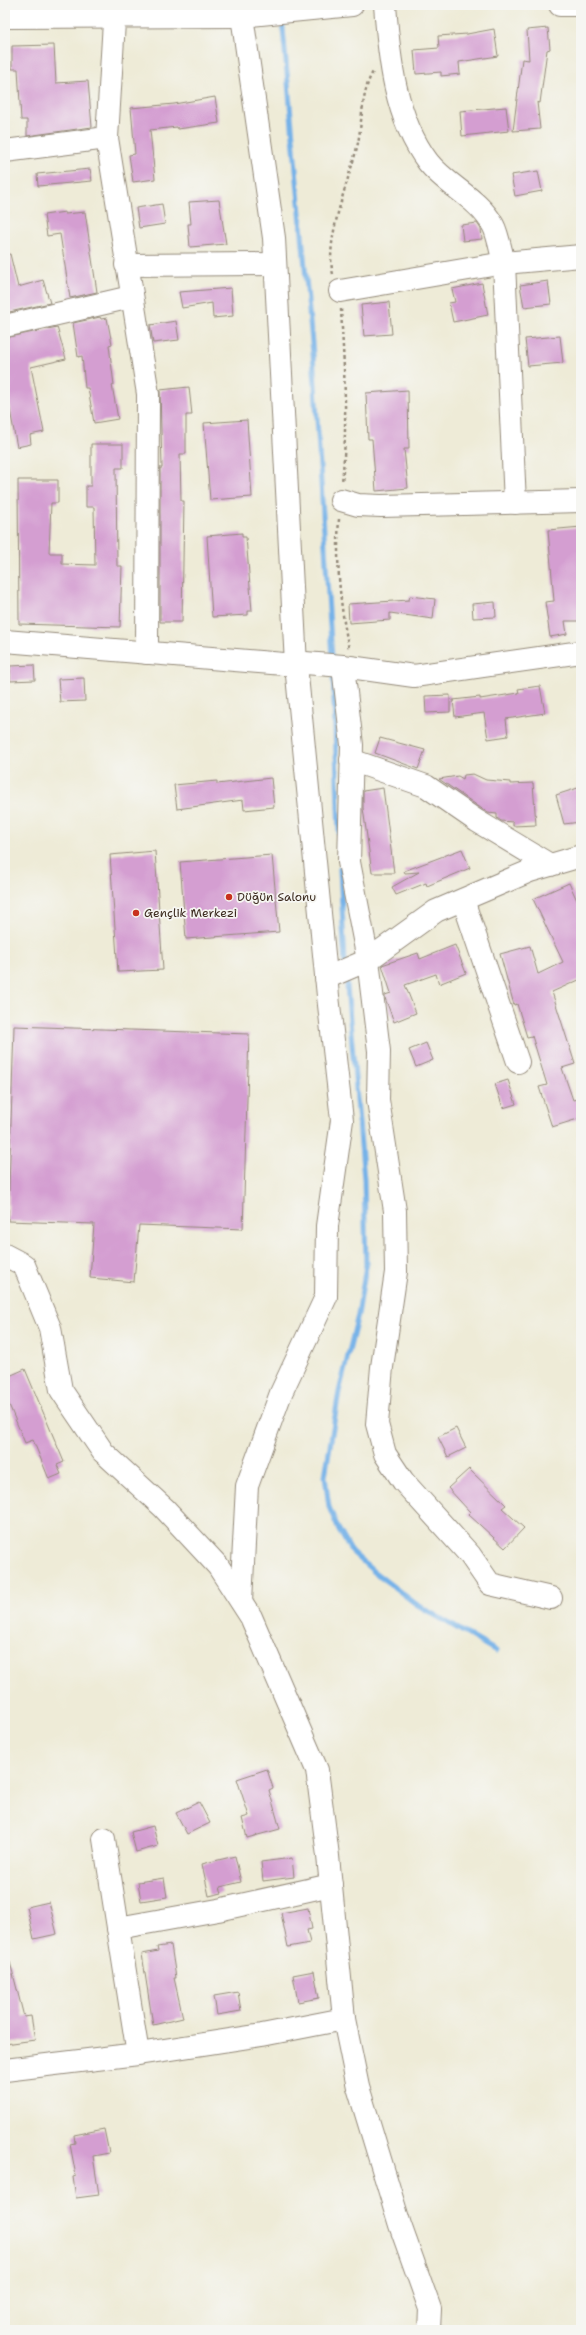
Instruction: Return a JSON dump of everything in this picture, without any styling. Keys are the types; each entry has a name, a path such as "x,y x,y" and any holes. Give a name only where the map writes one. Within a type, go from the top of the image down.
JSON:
{"street":[{"path":"5,17 115,11 242,10 269,14 303,9 352,5"},
{"path":"385,5 395,83 410,133 429,162 460,192 479,204 494,226 504,263 515,503"},
{"path":"560,5 578,5"},
{"path":"241,1601 247,1486 281,1393 326,1297 327,1226 342,1120 332,976 300,664 274,238 242,10"},
{"path":"115,11 107,138 126,265 148,394 147,653"},
{"path":"5,151 107,138"},
{"path":"340,291 504,263 581,256"},
{"path":"126,265 275,264"},
{"path":"5,326 132,297"},
{"path":"340,500 358,504 381,506 581,501"},
{"path":"5,641 147,653 347,666 414,676 581,652"},
{"path":"347,666 352,745 349,862 379,1051 378,1100 394,1211 396,1264 382,1367 377,1424 385,1454 404,1481 470,1555 490,1584 551,1598"},
{"path":"351,760 426,786 478,821 550,865"},
{"path":"332,976 364,962 436,911 530,871 580,858"},
{"path":"463,900 518,1062"},
{"path":"5,1255 24,1265 50,1328 60,1390 103,1452 164,1508 218,1566 251,1617 317,1770 331,1885 344,2019 358,2087 379,2159 430,2309 429,2330"},
{"path":"104,1839 138,2054"},
{"path":"118,1928 218,1910 331,1885"},
{"path":"5,2070 138,2054 262,2035 344,2019"}],"path":[{"path":"347,666 338,548 345,437 344,369 340,291 332,270 332,251 336,225 359,138 365,90 374,71 391,60"}],"building":[{"path":"548,28 550,49 547,50 540,103 537,102 540,129 513,131 522,59 529,60 527,30"},
{"path":"494,29 498,56 459,62 460,74 441,76 441,72 416,74 414,50 439,48 438,36 467,34"},
{"path":"54,45 56,83 88,81 92,127 27,136 27,120 21,120 18,69 12,69 12,46"},
{"path":"215,97 219,123 178,129 177,127 150,130 155,179 133,182 129,155 135,154 131,108 174,104"},
{"path":"506,107 509,131 462,136 460,111"},
{"path":"90,169 92,181 38,186 37,174"},
{"path":"538,171 542,191 515,196 511,175"},
{"path":"219,200 226,244 190,247 188,224 191,224 189,202"},
{"path":"162,204 165,224 139,228 136,208"},
{"path":"65,212 65,214 85,212 97,292 70,298 60,234 47,236 44,215"},
{"path":"477,223 481,229 482,239 463,241 461,225"},
{"path":"10,254 18,287 43,280 50,303 5,313 5,255"},
{"path":"548,281 551,304 524,307 520,285"},
{"path":"482,283 488,315 453,322 449,303 455,302 452,289"},
{"path":"231,288 233,316 213,318 212,303 182,308 179,292"},
{"path":"389,302 392,334 364,336 361,305"},
{"path":"100,317 101,319 107,318 112,344 109,345 114,385 112,385 118,419 94,423 88,388 85,388 82,356 78,357 73,323"},
{"path":"176,321 179,340 153,343 150,325"},
{"path":"57,327 66,359 31,367 44,432 30,435 31,444 17,447 5,384 5,338"},
{"path":"560,336 563,363 528,366 525,339"},
{"path":"189,387 192,415 186,415 186,454 180,454 181,501 184,501 182,622 160,622 160,468 162,468 160,390"},
{"path":"408,390 409,449 404,449 408,488 376,491 372,439 368,439 366,393"},
{"path":"247,420 252,497 210,500 204,423"},
{"path":"91,444 123,444 123,468 116,468 117,566 122,566 120,627 19,624 18,480 58,480 58,503 51,503 49,553 62,553 62,564 95,565 94,507 86,507 86,486 91,486"},
{"path":"581,527 581,621 565,621 567,634 550,637 545,602 554,601 548,530"},
{"path":"242,533 242,537 246,537 252,611 248,611 248,615 212,617 207,536"},
{"path":"410,596 435,599 433,619 390,613 390,620 349,623 348,604 409,600"},
{"path":"495,602 496,617 473,618 472,604"},
{"path":"34,665 35,680 10,681 10,666"},
{"path":"84,678 85,701 60,702 58,679"},
{"path":"540,686 545,713 506,719 508,736 488,739 484,713 455,717 453,700 480,697 480,699 519,693 518,689"},
{"path":"450,695 450,712 426,713 425,696"},
{"path":"380,738 425,750 418,769 375,753"},
{"path":"473,774 486,780 510,782 510,784 533,783 536,825 513,826 513,822 501,821 497,818 497,814 488,813 439,779 458,776 463,779 464,775"},
{"path":"271,778 274,807 244,810 243,800 177,809 174,785 217,781 217,784"},
{"path":"581,787 581,822 564,824 556,795"},
{"path":"383,788 394,873 372,873 363,808 363,791"},
{"path":"462,849 470,868 427,886 426,883 396,895 392,887 419,872 405,873 404,871"},
{"name":"Gençlik Merkezi","path":"155,851 163,970 118,972 110,855"},
{"name":"Düğün Salonu","path":"272,855 279,932 186,939 180,862"},
{"path":"569,883 581,909 581,979 552,992 575,1064 562,1068 573,1100 581,1098 581,1118 552,1127 539,1087 547,1085 532,1036 527,1037 517,1004 514,1005 500,954 530,946 538,974 563,962 533,899"},
{"path":"455,945 466,973 439,984 436,974 405,985 416,1013 394,1022 385,998 385,995 391,993 382,965 418,953 420,959"},
{"path":"14,1026 249,1034 243,1229 139,1225 134,1282 90,1278 94,1224 8,1221"},
{"path":"426,1043 433,1060 416,1067 409,1050"},
{"path":"508,1080 516,1104 503,1108 495,1084"},
{"path":"25,1369 64,1462 57,1465 61,1474 49,1479 33,1440 25,1443 5,1395 5,1378"},
{"path":"456,1428 466,1448 448,1457 438,1437"},
{"path":"469,1469 506,1505 502,1508 524,1528 505,1548 468,1514 470,1512 448,1488"},
{"path":"267,1769 273,1788 269,1790 280,1829 247,1838 242,1818 249,1816 237,1779"},
{"path":"199,1802 210,1823 187,1834 176,1813"},
{"path":"153,1826 158,1846 136,1852 131,1832"},
{"path":"235,1856 241,1882 220,1887 222,1893 209,1896 202,1864"},
{"path":"292,1858 294,1877 263,1881 261,1862"},
{"path":"164,1878 167,1897 141,1901 138,1882"},
{"path":"49,1902 57,1934 34,1939 27,1907"},
{"path":"308,1908 312,1929 307,1930 310,1943 288,1947 281,1913"},
{"path":"171,1945 176,1978 174,1978 183,2018 153,2025 142,1954 158,1951 157,1947"},
{"path":"5,1962 10,1962 24,2017 31,2016 35,2040 5,2044"},
{"path":"314,1971 319,1998 298,2002 293,1975"},
{"path":"238,1992 241,2011 217,2015 214,1996"},
{"path":"104,2129 109,2153 93,2156 99,2195 76,2198 73,2177 76,2176 70,2144 75,2143 74,2135"}],"waterway":[{"path":"282,18 313,354 332,659"},
{"path":"333,673 339,833"},
{"path":"340,869 345,963"},
{"path":"346,975 364,1179 366,1266 358,1315 339,1392 325,1476 329,1507 338,1528 351,1551 373,1571 416,1604 496,1651"}],"place":[{"name":"Düğün Salonu","path":"229,897"},
{"name":"Gençlik Merkezi","path":"136,913"}]}
